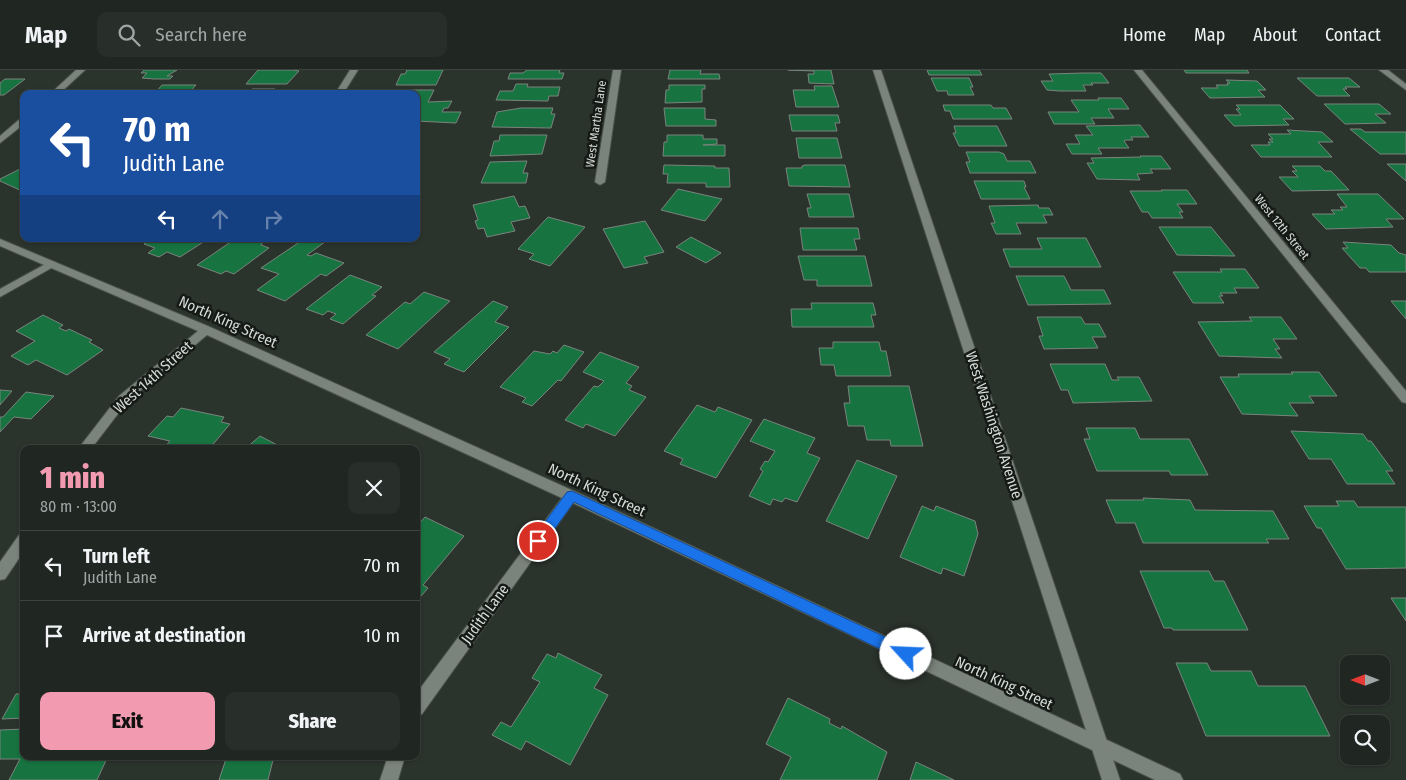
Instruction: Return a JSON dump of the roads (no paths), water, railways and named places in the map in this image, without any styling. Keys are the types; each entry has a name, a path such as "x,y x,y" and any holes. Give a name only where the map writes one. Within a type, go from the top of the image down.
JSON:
{"street":[{"path":"58,90 81,70"},
{"path":"342,90 354,70"},
{"name":"West Martha Lane","path":"600,182 617,70"},
{"name":"West Washington Avenue","path":"877,70 1111,780"},
{"name":"West 12th Street","path":"1138,70 1406,399"},
{"path":"1383,70 1406,88"},
{"path":"0,140 20,123"},
{"name":"North King Street","path":"0,242 206,330 572,496 1174,780"},
{"path":"0,294 50,264"},
{"name":"West 14th Street","path":"87,445 123,400 206,330"},
{"name":"Judith Lane","path":"420,703 572,496"},
{"path":"0,574 20,545"},
{"path":"389,780 396,760"}]}
